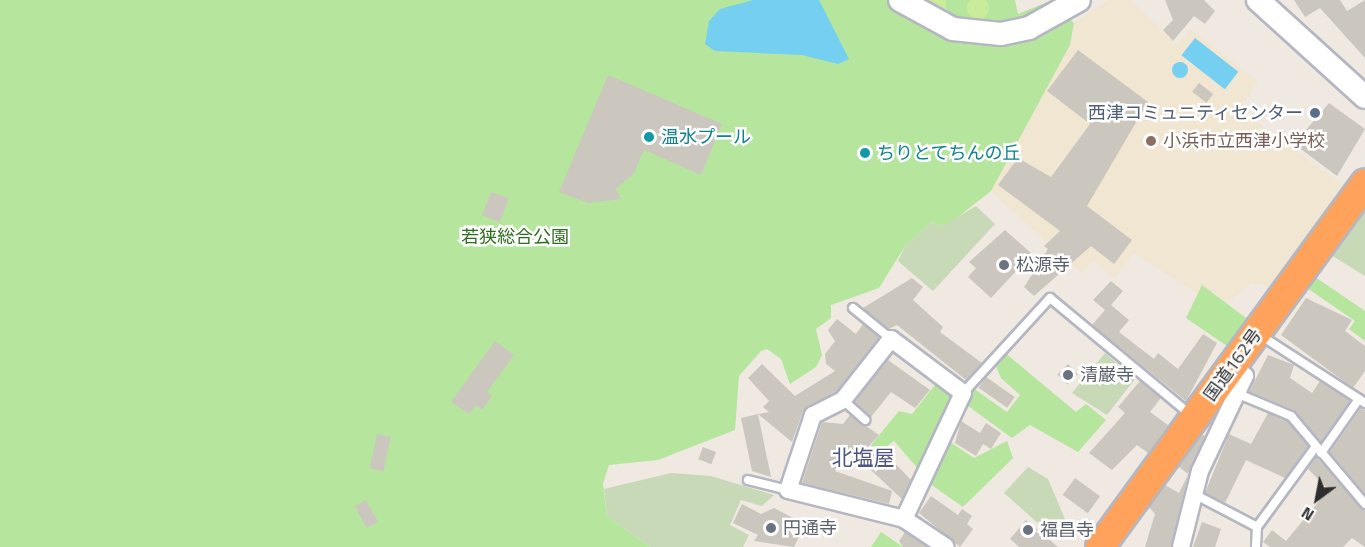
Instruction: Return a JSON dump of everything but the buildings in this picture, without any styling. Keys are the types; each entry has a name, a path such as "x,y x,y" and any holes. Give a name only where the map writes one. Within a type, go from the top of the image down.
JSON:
{"highway":[{"name":"国道162号","path":"1100,547 1195,418 1234,380 1257,333 1365,183"}],"street":[{"path":"900,0 953,29 1001,34 1038,24 1079,0"},
{"path":"1263,2 1365,97"},
{"path":"904,519 963,393 891,339 843,400 813,415 788,490 904,519 946,547"},
{"path":"1181,547 1194,494 1234,380"}],"lane":[{"path":"963,393 1050,298 1195,418"},
{"path":"853,308 891,339"},
{"path":"1256,547 1257,527 1317,451 1362,401 1257,333"},
{"path":"1234,380 1291,416 1317,451 1365,504"},
{"path":"843,400 866,420"},
{"path":"748,480 788,490"},
{"path":"1194,494 1257,527"}],"shaded area":[{"name":"小浜市立西津小学校","path":"1109,0 1130,0 1177,45 1191,29 1258,82 1238,109 1342,184 1273,288 1251,283 1228,303 1202,285 1197,293 1134,253 1114,279 1094,260 1081,273 991,191 1070,45 1074,23"}],"green space":[{"path":"978,-3 986,0 989,8 986,16 978,19 970,16 967,8 970,0"},
{"name":"若狭総合公園","path":"0,0 1015,0 1018,14 1052,0 1074,23 1070,45 991,191 953,221 943,226 932,222 905,246 879,288 831,305 831,318 816,329 822,355 816,367 790,384 781,359 767,349 761,351 739,376 735,430 658,460 609,465 603,484 607,516 650,547 0,547"},
{"path":"918,0 946,0 946,9 944,12"},
{"path":"976,206 995,224 933,291 898,261 905,246 932,222 943,226"},
{"path":"1365,207 1365,276 1331,255"},
{"path":"1315,277 1365,311 1365,341 1349,329 1355,321 1307,288"},
{"path":"1202,285 1250,321 1230,348 1186,318"},
{"path":"1004,352 1076,412 1086,404 1106,420 1078,452 1030,425 1012,438 964,403 973,388 1007,412 1020,395 1001,378 994,362"},
{"path":"1105,353 1135,379 1107,415 1072,393"},
{"path":"938,381 953,399 920,471 894,441 879,452 871,445 899,411 912,414"},
{"path":"944,438 974,458 1007,441 1013,458 963,507 926,481"},
{"path":"1028,467 1048,479 1065,519 1049,533 1004,493"},
{"path":"671,473 711,476 774,495 762,506 741,500 730,525 749,535 743,547 650,547 607,516 604,489"},
{"path":"881,532 903,547 871,547"}],"water":[{"path":"753,0 819,0 849,59 838,64 802,55 715,51 705,44 709,21 720,9"},
{"path":"1195,38 1238,72 1225,89 1181,55"},
{"path":"1180,62 1186,64 1188,70 1186,76 1180,78 1174,76 1172,70 1174,64"}],"place":[{"name":"西津コミュニティセンター","path":"1315,113"},
{"name":"温水プール","path":"649,137"},
{"name":"小浜市立西津小学校","path":"1151,141"},
{"name":"ちりとてちんの丘","path":"865,153"},
{"name":"松源寺","path":"1004,265"},
{"name":"清巌寺","path":"1068,375"},
{"name":"円通寺","path":"771,528"},
{"name":"福昌寺","path":"1028,530"}],"district":[{"name":"北塩屋","path":"863,457"}]}
